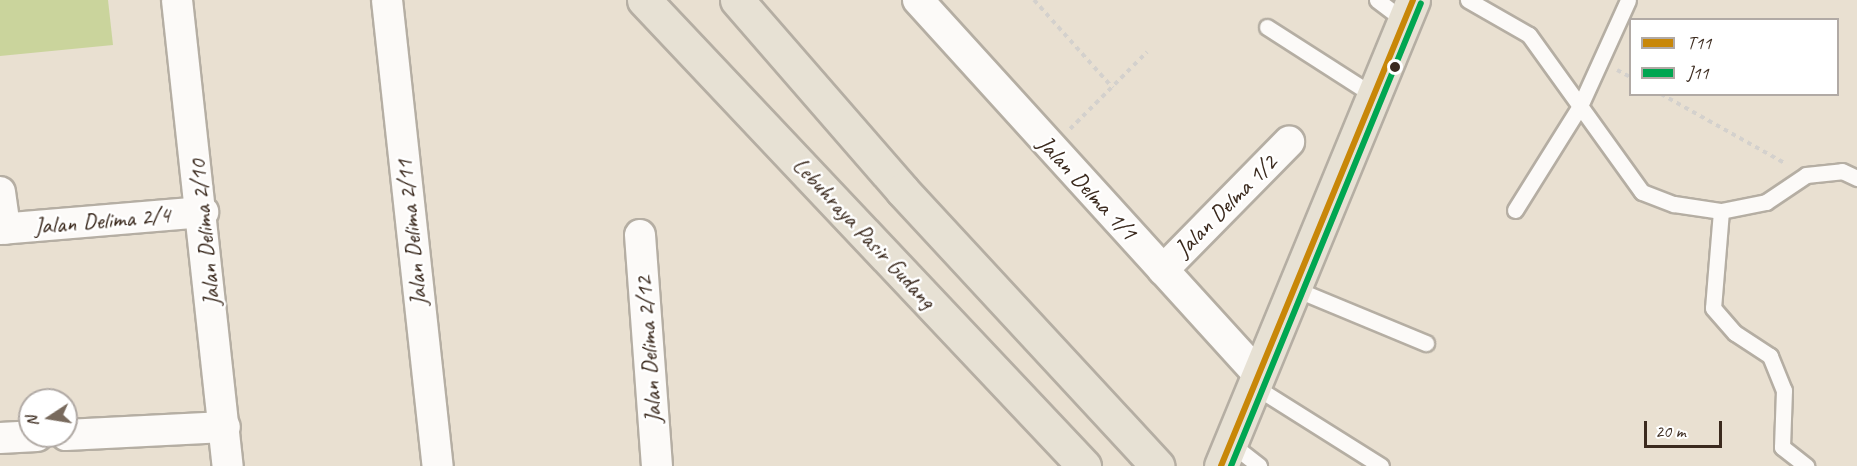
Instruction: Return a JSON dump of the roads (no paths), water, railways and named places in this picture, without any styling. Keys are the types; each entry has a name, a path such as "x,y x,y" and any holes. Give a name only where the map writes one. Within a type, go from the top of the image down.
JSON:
{"main road":[{"name":"Lebuhraya Pasir Gudang","path":"644,0 1084,466"},
{"path":"737,0 902,190 1147,456"},
{"path":"1225,454 1408,10"}],"street":[{"name":"Jalan Delima 2/10","path":"177,0 203,212 228,466"},
{"name":"Jalan Delima 2/11","path":"387,0 438,466"},
{"name":"Jalan Delma 1/1","path":"918,0 1163,270 1256,380"},
{"name":"Jalan Delma 1/2","path":"1163,270 1289,142"},
{"path":"0,192 2,229"},
{"name":"Jalan Delima 2/4","path":"2,229 203,212"},
{"name":"Jalan Delima 2/12","path":"640,235 657,466"},
{"path":"78,434 225,427"},
{"path":"0,438 18,437"}],"lane":[{"path":"1377,0 1408,10"},
{"path":"1468,0 1529,35 1642,192 1674,204 1721,211 1766,202 1806,175 1842,171 1857,178"},
{"path":"1515,210 1580,106 1628,0"},
{"path":"1267,27 1373,95"},
{"path":"1721,211 1713,308 1735,333 1770,356 1784,390 1782,447 1806,466"},
{"path":"1293,288 1426,343"},
{"path":"1256,380 1381,466"},
{"path":"1225,454 1259,466"}]}
